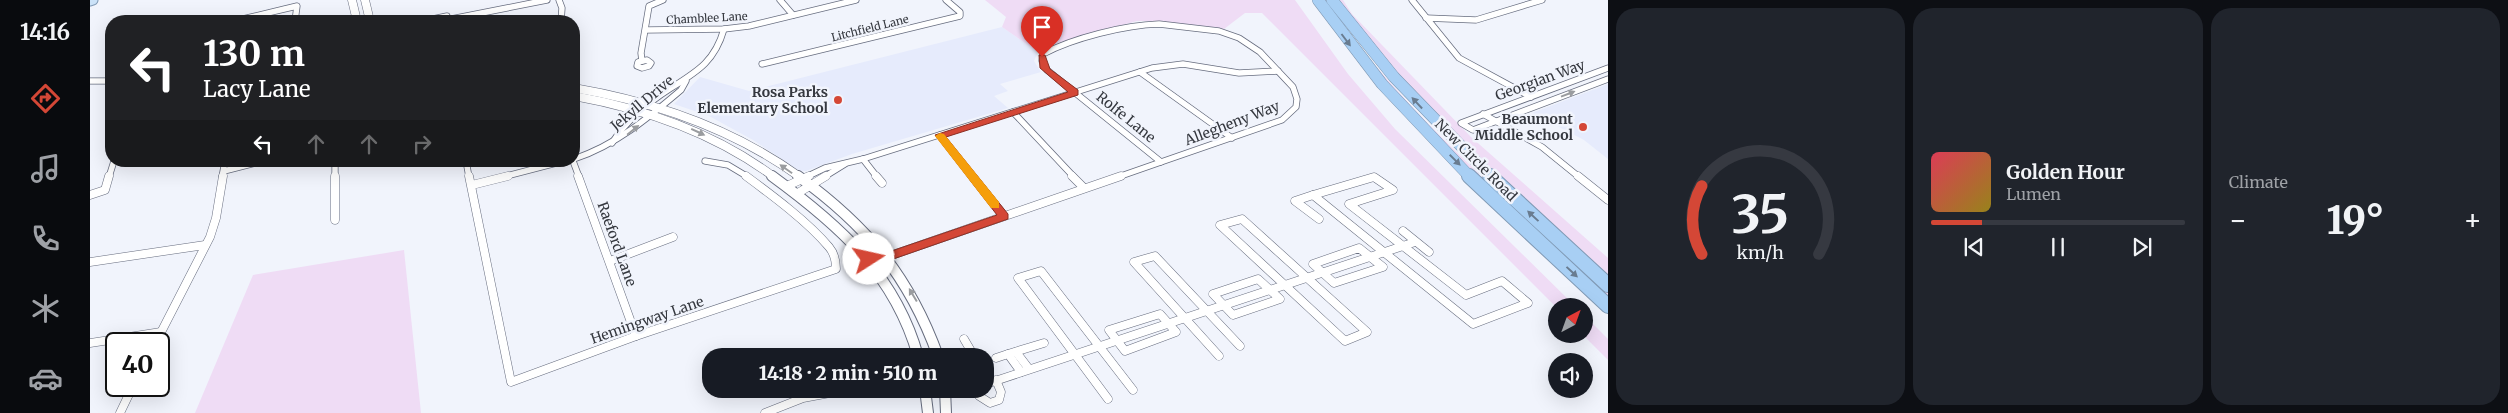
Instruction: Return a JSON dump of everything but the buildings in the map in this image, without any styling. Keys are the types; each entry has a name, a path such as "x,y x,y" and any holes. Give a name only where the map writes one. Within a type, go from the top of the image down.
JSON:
{"highway":[{"name":"New Circle Road","path":"1318,0 1378,80 1422,128 1498,203 1608,306"},
{"name":"New Circle Road","path":"1332,0 1386,69 1428,115 1489,175 1608,285"}],"street":[{"path":"352,0 356,15"},
{"path":"365,0 369,15"},
{"path":"452,15 526,0"},
{"path":"471,15 547,0"},
{"path":"559,0 562,8 561,15"},
{"path":"642,60 641,53 649,6 663,0"},
{"path":"780,0 793,15"},
{"name":"Chamblee Lane","path":"646,30 724,29 759,24 856,0"},
{"name":"Litchfield Lane","path":"762,64 960,16 960,12 946,0"},
{"path":"1412,0 1460,58 1544,103"},
{"path":"1426,18 1476,20 1542,0"},
{"path":"259,15 297,6 296,15"},
{"name":"Allegheny Way","path":"872,262 1282,120 1296,107 1297,99 1293,87 1253,46 1234,36 1208,29 1144,24 1056,47 1043,54 1043,66 1075,92"},
{"name":"Jekyll Drive","path":"580,157 627,135 681,90 686,81 713,54 722,39 724,29"},
{"path":"789,185 825,168 862,159 1163,66 1183,64 1238,73 1278,71"},
{"name":"Georgian Way","path":"1608,68 1461,123 1473,130 1608,78"},
{"path":"1140,72 1232,138"},
{"path":"90,81 105,81"},
{"name":"Jekyll Drive","path":"612,143 618,132 651,104 672,87 686,81"},
{"path":"580,89 651,104 697,120 766,155 810,186 853,221 886,257 915,298 932,335 936,348"},
{"name":"Rolfe Lane","path":"1075,92 1161,162"},
{"path":"580,97 643,111 722,143 789,185 853,242 872,262 901,308 916,348"},
{"path":"1013,112 1084,188"},
{"path":"1483,114 1542,148 1608,200"},
{"path":"940,135 1004,216"},
{"path":"862,159 882,184"},
{"name":"Hemingway Lane","path":"468,167 511,382 636,336 836,270 836,260 830,248 777,199 737,169 728,165 705,161"},
{"path":"798,193 845,164"},
{"path":"90,195 105,190 112,167"},
{"path":"161,332 205,245 216,218 225,167"},
{"path":"224,171 240,167"},
{"path":"335,167 335,220"},
{"path":"472,185 541,167"},
{"name":"Raeford Lane","path":"576,167 636,336"},
{"path":"1313,195 1473,324 1528,303 1502,280 1466,295 1349,204 1393,190 1374,177 1295,200 1319,219"},
{"path":"1242,219 1307,278 1367,332 1345,341 1220,225 1242,219"},
{"path":"1403,231 1430,252"},
{"path":"610,261 673,237"},
{"path":"994,380 1415,242"},
{"path":"90,262 205,245"},
{"path":"1359,248 1383,267 1334,283 1323,273 1313,264 1359,248"},
{"path":"1219,356 1134,262 1155,256 1240,346"},
{"path":"1108,399 1018,278 1041,271 1133,390"},
{"path":"1258,279 1280,299 1233,315 1224,305 1213,294 1258,279"},
{"path":"1160,314 1168,323 1176,332 1125,351 1109,330 1160,314"},
{"path":"964,339 969,348"},
{"path":"90,344 105,341"},
{"path":"996,358 1044,343"},
{"path":"1012,353 1025,371"},
{"path":"982,398 990,403 999,400 1001,392 994,386"},
{"path":"120,413 128,397"},
{"path":"765,413 809,398"},
{"path":"926,398 928,413"},
{"path":"945,398 946,413"}],"shaded area":[{"path":"985,0 1295,0 1348,74 1395,129 1567,298 1548,299 1262,13 1245,13 1224,29 1155,21 1137,21 1047,46 1038,52 1002,27 1006,17"},
{"path":"1321,0 1327,0 1368,56 1401,95 1487,181 1608,291 1608,301 1418,119 1368,64"},
{"path":"1337,0 1343,0 1352,14 1471,137 1608,258 1608,277 1474,155 1390,67"},
{"name":"Rosa Parks Elementary School","path":"1002,27 1038,52 1034,61 1041,72 1000,84 1008,91 994,96 1008,108 852,154 806,171 800,171 753,140 709,116 674,104 700,77 749,91"},
{"name":"Beaumont Middle School","path":"1608,84 1608,159 1584,140 1532,113"},
{"path":"404,250 421,413 195,413 253,275"},
{"path":"1593,324 1608,339 1608,360 1591,343 1593,343"}],"slow traffic":[{"path":"940,136 995,205"}],"place":[{"name":"Rosa Parks Elementary School","path":"838,100"},
{"name":"Beaumont Middle School","path":"1583,127"}],"route":[{"path":"869,259 872,262 1004,216 940,135 1075,92 1043,66 1042,57"}]}
